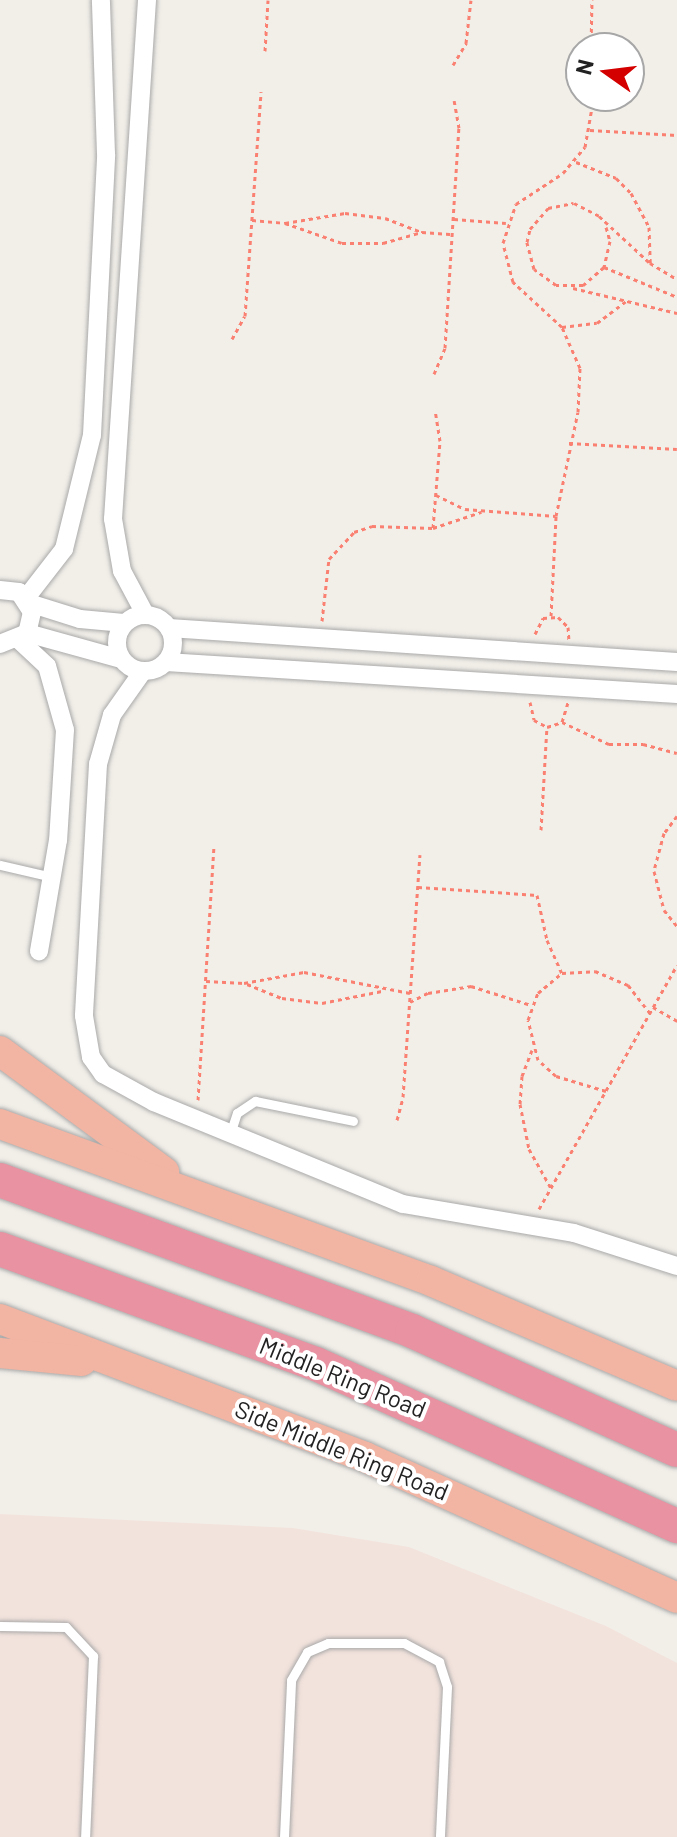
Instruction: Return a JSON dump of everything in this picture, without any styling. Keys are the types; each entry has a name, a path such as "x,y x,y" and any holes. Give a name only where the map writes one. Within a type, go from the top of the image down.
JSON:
{"highway":[{"path":"0,1051 206,1199"},
{"path":"0,1124 431,1281 677,1386"},
{"path":"0,1180 412,1331 677,1450"},
{"name":"Middle Ring Road","path":"0,1249 359,1382 677,1526"},
{"name":"Side Middle Ring Road","path":"0,1319 436,1487 677,1598"},
{"path":"0,1353 148,1375"}],"street":[{"path":"39,951 62,804 62,708 47,666 23,636 27,600 64,549 81,494 92,435 106,154 101,0"},
{"path":"147,0 113,519 122,571 145,614 169,628 677,662"},
{"path":"0,590 80,619 124,623 145,614"},
{"path":"121,659 116,641 124,623"},
{"path":"166,662 173,646 169,628"},
{"path":"0,644 23,636 121,659 143,671"},
{"path":"677,694 166,662 143,671 112,715 98,764 85,1037 103,1074 196,1120 403,1204 530,1224 677,1266"}],"lane":[{"path":"0,865 52,877"},
{"path":"230,1134 237,1113 255,1101 353,1121"},
{"path":"0,1626 66,1627 93,1656 85,1837"},
{"path":"284,1837 294,1669 317,1646 389,1643 429,1652 445,1674 440,1837"}],"path":[{"path":"265,51 268,0"},
{"path":"453,65 466,43 471,0"},
{"path":"591,32 592,0"},
{"path":"232,339 245,316 261,92"},
{"path":"434,374 445,348 460,118 454,100"},
{"path":"551,616 556,516 580,379 573,346 562,327 513,282 505,263 506,223 524,198 575,161 590,130 592,112"},
{"path":"590,130 677,135"},
{"path":"575,161 616,178 631,193 649,227 650,263"},
{"path":"677,279 650,263 587,208 561,204 548,208 530,229 527,242 534,269 556,285 677,313"},
{"path":"252,220 285,223 345,213 385,218 422,232"},
{"path":"454,219 506,223"},
{"path":"285,223 323,239 363,244 422,232 453,234"},
{"path":"569,287 583,285 604,267 610,241 606,227"},
{"path":"604,267 677,297"},
{"path":"562,327 597,323 626,301"},
{"path":"433,528 440,441 435,410"},
{"path":"569,443 677,449"},
{"path":"436,495 481,512 556,516"},
{"path":"322,640 325,577 339,543 372,526 433,528 481,512"},
{"path":"531,653 538,624 551,616"},
{"path":"551,616 568,627 570,655"},
{"path":"531,686 530,714 547,727"},
{"path":"562,722 568,688"},
{"path":"547,727 562,722 600,742 653,745 677,753"},
{"path":"541,830 547,727"},
{"path":"677,816 660,842 654,871 660,900 677,926"},
{"path":"196,1120 214,844"},
{"path":"397,1120 410,1002 420,855"},
{"path":"418,887 537,895 562,973"},
{"path":"530,1224 677,965"},
{"path":"551,1188 529,1149 520,1104 522,1076 532,1050 528,1020 532,1006 562,973 586,970 612,976 628,985 650,1013"},
{"path":"244,983 284,973 314,972 382,991 410,993"},
{"path":"205,981 244,983 302,1002 343,1002 382,991"},
{"path":"410,1002 428,993 471,986 532,1006"},
{"path":"653,1007 677,1021"},
{"path":"532,1050 556,1076 606,1091"}],"shaded area":[{"path":"0,1514 293,1528 409,1547 606,1626 677,1663 677,1837 0,1837"}]}
